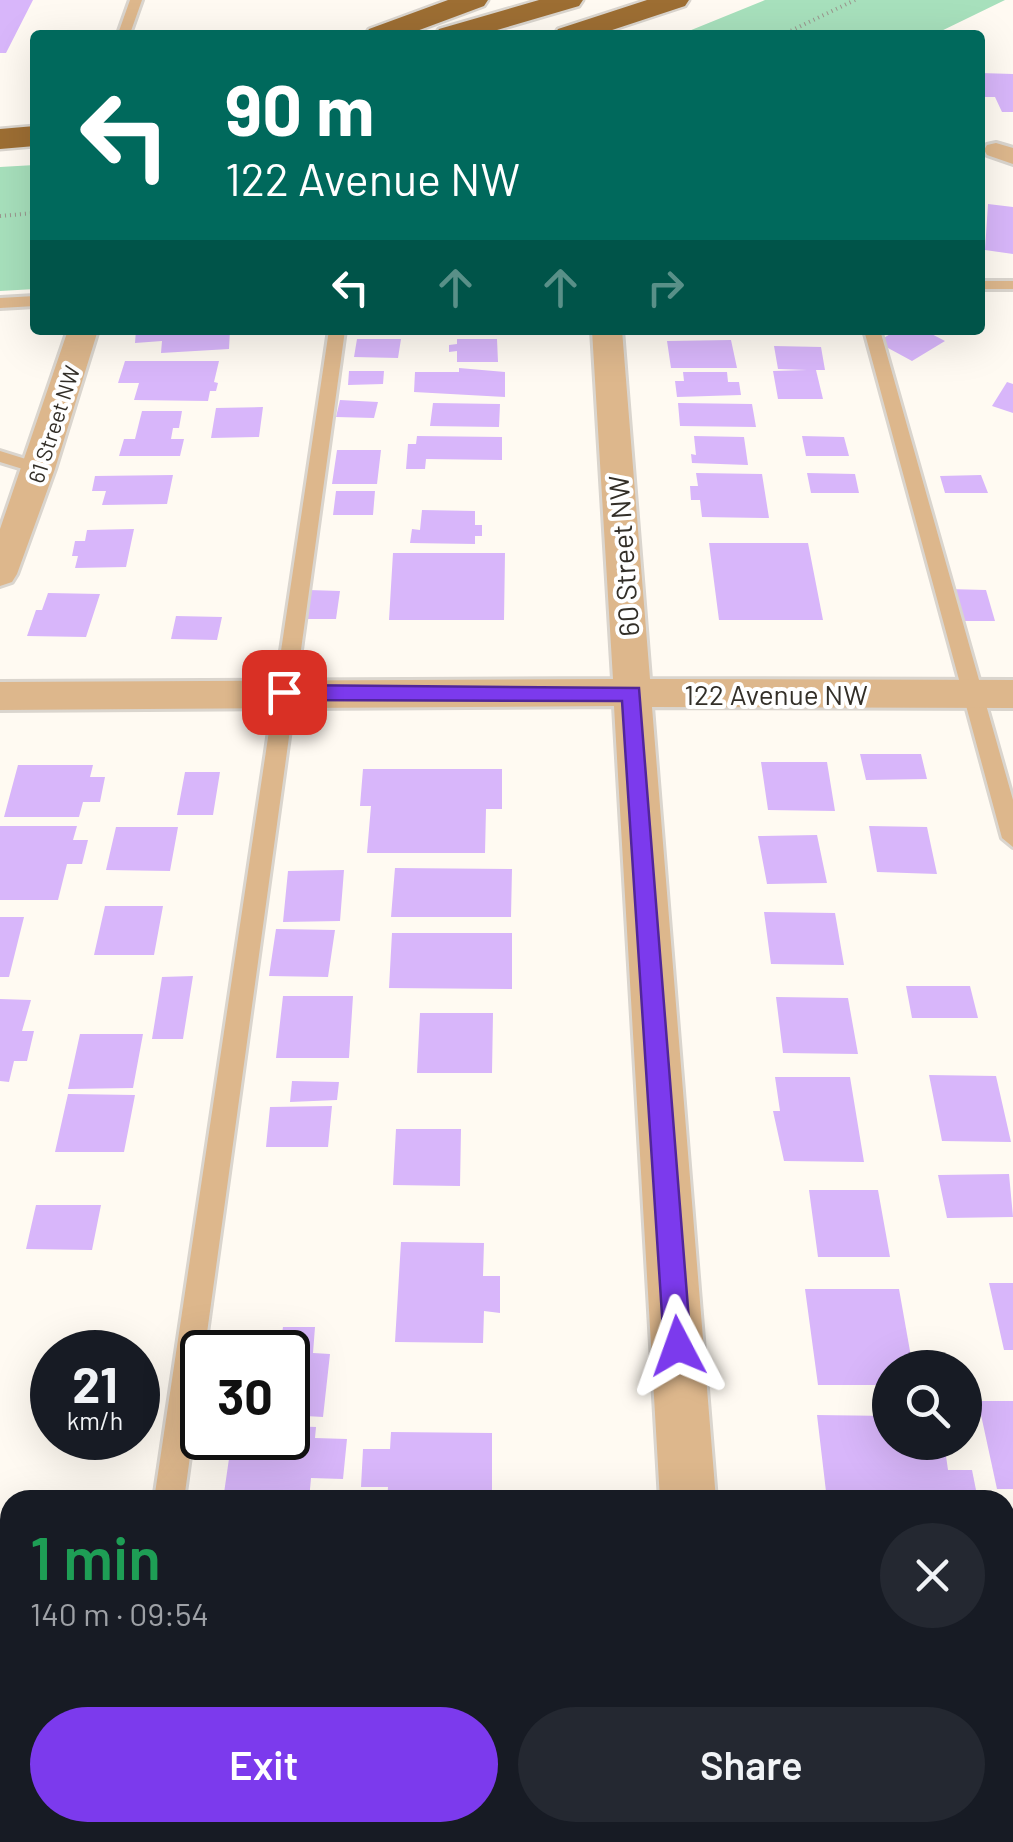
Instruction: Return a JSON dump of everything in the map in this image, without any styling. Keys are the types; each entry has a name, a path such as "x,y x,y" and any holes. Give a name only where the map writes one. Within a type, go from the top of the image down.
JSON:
{"highway":[{"path":"393,30 474,0"},
{"path":"466,30 569,0"},
{"path":"583,30 674,0"},
{"path":"0,139 30,136"}],"street":[{"name":"61 Street NW","path":"0,574 82,335"},
{"name":"60 Street NW","path":"607,335 687,1490"},
{"name":"122 Avenue NW","path":"0,696 284,692 1013,694"}],"lane":[{"path":"125,30 136,0"},
{"path":"985,285 1013,285"},
{"path":"0,303 30,301"},
{"path":"169,1490 335,335"},
{"path":"873,335 1013,838"},
{"path":"0,456 39,469"}],"path":[{"path":"793,30 856,0"},
{"path":"0,216 30,213"}],"green space":[{"path":"765,0 1005,0 943,30 691,30"},
{"path":"30,165 30,289 0,291 0,167"}],"building":[{"path":"0,0 33,0 6,53 0,53"},
{"path":"985,73 1013,74 1013,112 1002,112 995,97 985,97"},
{"path":"988,204 1013,207 1013,254 985,250"},
{"path":"136,335 230,335 229,349 161,353 162,341 135,343"},
{"path":"889,335 934,335 945,341 912,361 877,342"},
{"path":"357,339 401,339 398,358 354,357"},
{"path":"457,339 497,339 498,362 457,362 457,351 449,352 449,345 457,344"},
{"path":"731,340 737,368 671,368 667,341"},
{"path":"774,346 821,347 825,370 816,370 823,399 778,399 773,371 807,370 778,369"},
{"path":"125,361 219,361 216,391 210,391 208,401 134,400 139,383 118,383"},
{"path":"459,368 505,372 505,397 414,392 415,372 459,372"},
{"path":"349,371 384,371 383,384 348,385"},
{"path":"683,372 727,372 728,382 739,382 741,395 677,397 675,381 684,381"},
{"path":"1007,382 1013,384 1013,413 992,406"},
{"path":"340,400 378,402 374,418 336,417"},
{"path":"433,403 500,404 499,427 430,426"},
{"path":"678,403 752,404 756,427 680,426"},
{"path":"263,407 259,437 211,438 216,408"},
{"path":"142,411 182,411 179,428 173,428 171,439 184,439 180,456 119,456 124,439 135,439"},
{"path":"417,436 502,437 502,460 426,459 425,469 406,469 408,444 416,444"},
{"path":"694,436 744,437 748,465 692,463 691,454 696,455"},
{"path":"802,436 844,437 849,456 806,456"},
{"path":"337,450 381,450 377,484 332,484"},
{"path":"696,473 762,474 769,518 702,517 700,500 691,500 690,486 698,486"},
{"path":"807,473 855,474 859,493 811,493"},
{"path":"173,475 167,504 102,505 106,491 92,491 95,476"},
{"path":"981,475 988,493 945,493 940,476"},
{"path":"336,491 375,491 373,515 333,515"},
{"path":"422,510 475,511 475,525 482,525 482,536 475,536 475,544 410,543 412,529 420,530"},
{"path":"134,529 126,567 75,568 75,541 85,541 87,530"},
{"path":"709,543 808,543 823,620 719,620"},
{"path":"393,553 505,553 504,620 389,620"},
{"path":"948,589 986,590 995,621 957,621"},
{"path":"309,590 340,591 336,619 304,619"},
{"path":"48,593 100,594 86,637 27,636 36,610 42,610"},
{"path":"176,616 222,617 217,640 171,639"},
{"path":"860,754 921,754 927,779 866,780"},
{"path":"761,762 827,762 835,811 768,810"},
{"path":"18,765 93,765 90,777 105,777 100,802 83,802 79,817 4,817"},
{"path":"363,769 502,769 502,809 486,809 485,853 367,853 371,806 360,806"},
{"path":"185,772 220,772 213,815 177,815"},
{"path":"0,826 77,826 73,840 88,840 82,864 67,864 58,900 0,900"},
{"path":"869,826 927,827 937,874 877,872"},
{"path":"116,827 178,827 170,871 106,870"},
{"path":"817,835 827,883 767,884 758,836"},
{"path":"395,868 512,869 511,917 391,917"},
{"path":"344,870 340,921 283,922 288,871"},
{"path":"105,906 163,906 154,955 94,955"},
{"path":"764,912 835,913 844,965 771,964"},
{"path":"0,917 24,917 9,977 0,977"},
{"path":"276,929 335,930 328,977 269,976"},
{"path":"392,933 512,933 512,989 389,988"},
{"path":"193,976 183,1039 152,1039 162,977"},
{"path":"906,986 970,986 978,1018 912,1018"},
{"path":"283,996 353,996 349,1058 276,1058"},
{"path":"776,997 848,998 858,1054 783,1053"},
{"path":"0,999 31,1000 22,1031 34,1031 27,1061 14,1061 9,1082 0,1081"},
{"path":"420,1013 493,1013 492,1073 417,1073"},
{"path":"80,1034 143,1034 133,1088 68,1089"},
{"path":"929,1075 996,1076 1011,1142 942,1141"},
{"path":"775,1077 850,1077 864,1162 784,1161 773,1111 780,1111"},
{"path":"292,1081 339,1082 337,1100 290,1102"},
{"path":"68,1094 135,1095 124,1152 55,1152"},
{"path":"332,1106 328,1147 266,1147 270,1107"},
{"path":"396,1129 461,1129 460,1186 393,1185"},
{"path":"1009,1174 1013,1217 947,1218 938,1175"},
{"path":"809,1190 878,1190 890,1257 818,1257"},
{"path":"36,1205 101,1205 92,1250 26,1249"},
{"path":"401,1242 484,1243 483,1276 500,1276 500,1313 484,1311 483,1343 395,1342"},
{"path":"989,1283 1013,1283 1013,1350 1004,1350"},
{"path":"805,1289 899,1289 910,1350 872,1350 872,1385 818,1385"},
{"path":"315,1327 313,1353 330,1354 323,1417 310,1416 310,1330 283,1330"},
{"path":"982,1401 1013,1401 1013,1489 997,1489 982,1420"},
{"path":"817,1415 872,1416 872,1460 947,1460 948,1470 972,1470 976,1490 826,1490"},
{"path":"310,1427 316,1427 315,1438 347,1439 343,1479 311,1478 310,1490 224,1490 229,1460 310,1460"},
{"path":"391,1432 492,1433 492,1490 361,1487 363,1449 390,1449"}],"route":[{"path":"284,692 632,694 678,1346"}]}
